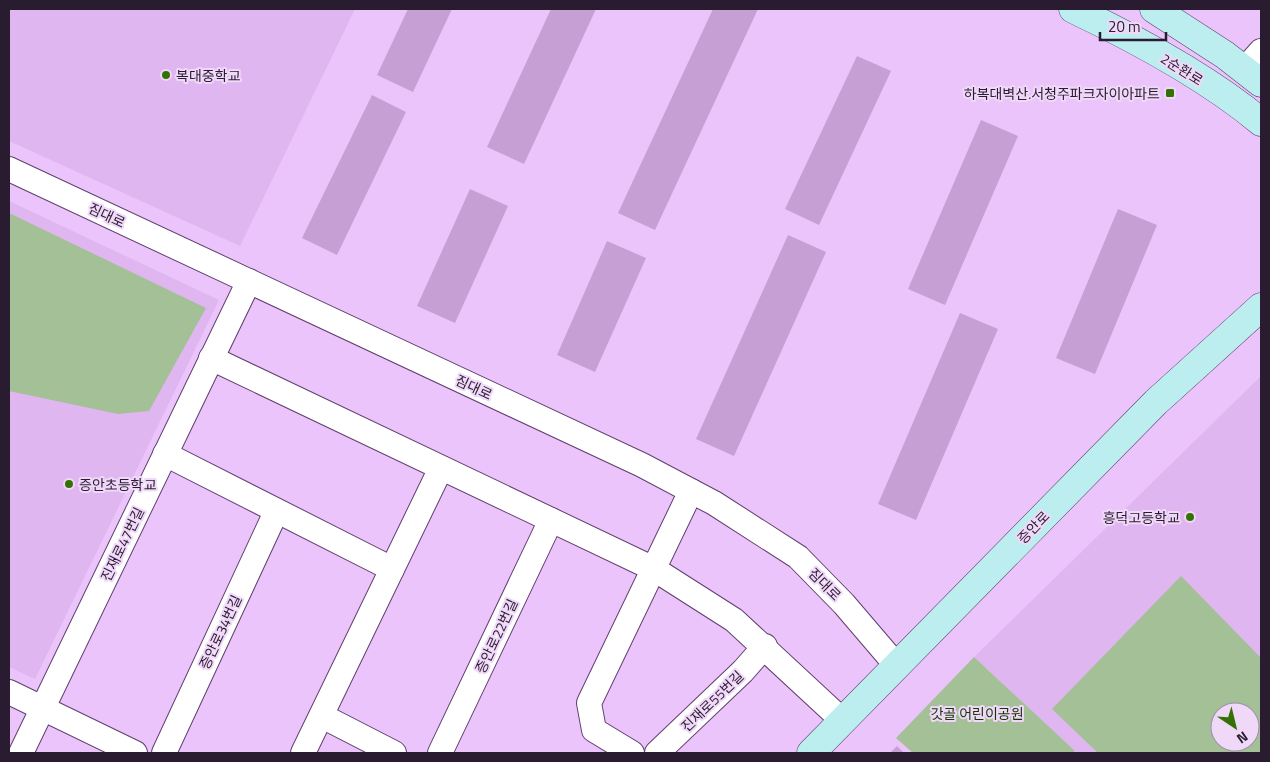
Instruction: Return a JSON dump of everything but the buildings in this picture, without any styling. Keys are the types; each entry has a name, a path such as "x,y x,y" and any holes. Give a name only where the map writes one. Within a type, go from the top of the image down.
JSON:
{"street":[{"name":"2순환로","path":"1072,9 1113,28 1191,74 1261,122"},
{"path":"1154,9 1255,68"},
{"name":"짐대로","path":"9,169 633,461 714,503 798,557 844,604 897,666"},
{"name":"진재로47번길","path":"21,753 249,281"},
{"name":"증안로","path":"811,753 1156,402 1261,307"},
{"path":"212,358 654,569 734,620 765,646 843,721"},
{"path":"165,454 276,512 392,569"},
{"path":"303,753 441,468"},
{"path":"632,753 594,730 589,703 691,491"},
{"name":"증안로34번길","path":"164,753 276,512"},
{"name":"증안로22번길","path":"440,753 551,520"},
{"name":"진재로55번길","path":"657,753 743,672 765,646"},
{"path":"9,692 135,753"},
{"path":"322,716 394,753"}],"shaded area":[{"name":"복대중학교","path":"9,9 355,9 240,246 9,141"},
{"name":"증안초등학교","path":"9,201 219,300 35,679 9,667"},
{"name":"흥덕고등학교","path":"1261,376 1261,753 1077,753 974,657"}],"green space":[{"path":"9,213 206,308 149,411 118,414 9,391"},
{"path":"1181,576 1261,658 1261,753 1098,753 1052,709"},
{"name":"갓골 어린이공원","path":"974,657 1075,751 1072,753 913,753 896,738"}],"place":[{"name":"복대중학교","path":"166,75"},
{"name":"하복대벽산.서청주파크자이아파트","path":"1170,93"},
{"name":"증안초등학교","path":"69,484"},
{"name":"흥덕고등학교","path":"1190,517"}]}
